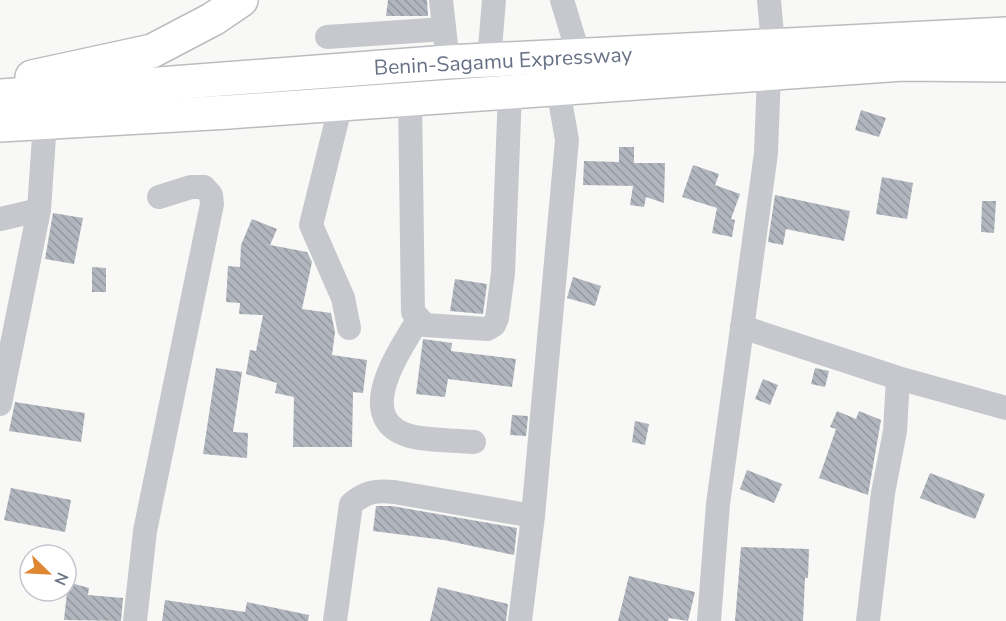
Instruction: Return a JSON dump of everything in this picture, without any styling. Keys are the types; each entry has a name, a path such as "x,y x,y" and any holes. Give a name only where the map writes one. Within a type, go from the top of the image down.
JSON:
{"highway":[{"path":"0,84 152,51 213,19 241,0"},
{"name":"Benin-Sagamu Expressway","path":"0,96 489,60 579,56 771,59 1006,34"},
{"path":"0,125 558,88 771,59 1006,65"},
{"path":"0,132 45,122"}],"street":[{"path":"441,0 448,62"},
{"path":"489,60 494,0"},
{"path":"562,0 579,56"},
{"path":"709,621 718,504 766,153 771,59 769,0"},
{"path":"327,37 444,29"},
{"path":"520,621 533,516 567,140 558,88"},
{"path":"410,99 412,312 425,325 487,329 494,325 497,318 503,273 510,92"},
{"path":"341,104 311,225 343,298 349,328"},
{"path":"0,404 39,210 45,122"},
{"path":"135,621 145,531 212,204 211,195 204,187 191,187 159,197"},
{"path":"0,219 39,210"},
{"path":"418,320 388,370 382,402 385,418 394,428 410,435 474,442"},
{"path":"742,327 898,378 1006,408"},
{"path":"868,621 884,493 895,431 898,378"},
{"path":"335,621 351,504 360,496 380,491 533,516"}],"building":[{"path":"388,0 427,0 428,16 386,16"},
{"path":"861,110 886,118 879,137 855,130"},
{"path":"619,147 634,147 634,163 665,163 664,203 646,197 644,207 630,205 633,186 583,185 584,161 619,162"},
{"path":"693,165 719,174 715,185 740,194 731,219 735,220 732,237 712,233 717,208 682,197"},
{"path":"882,177 913,183 907,219 876,214"},
{"path":"775,195 850,211 844,241 786,229 783,245 768,242"},
{"path":"982,201 996,201 994,233 981,232"},
{"path":"53,213 83,218 74,264 45,259"},
{"path":"252,219 277,229 270,245 307,252 312,262 302,309 331,313 335,332 332,355 367,360 363,393 353,392 352,447 293,447 294,397 275,393 277,383 246,374 250,350 256,351 263,315 239,314 240,303 226,302 228,266 240,267 241,245"},
{"path":"92,267 106,268 106,292 92,292"},
{"path":"573,277 601,286 595,306 567,298"},
{"path":"455,279 487,284 483,314 450,311"},
{"path":"423,339 452,343 451,351 516,359 512,387 448,379 445,397 416,394"},
{"path":"216,368 242,372 233,432 248,433 247,458 203,454"},
{"path":"815,368 829,371 825,387 811,384"},
{"path":"763,379 778,385 770,405 755,399"},
{"path":"15,402 85,413 81,442 9,431"},
{"path":"837,411 856,419 859,411 881,420 868,495 819,478 836,429 830,427"},
{"path":"512,415 528,416 526,436 510,435"},
{"path":"635,421 649,424 645,445 632,442"},
{"path":"747,470 782,484 774,503 740,489"},
{"path":"930,473 985,494 975,519 920,498"},
{"path":"11,488 71,500 65,532 4,520"},
{"path":"376,506 392,506 517,528 514,555 444,540 373,531"},
{"path":"741,547 809,549 803,621 735,621"},
{"path":"629,576 695,592 688,621 669,618 668,621 618,621"},
{"path":"78,585 89,588 88,595 123,598 121,621 64,620 66,603 78,603"},
{"path":"438,587 508,604 506,621 430,621"},
{"path":"165,600 245,612 247,602 309,615 308,621 162,621"}]}
